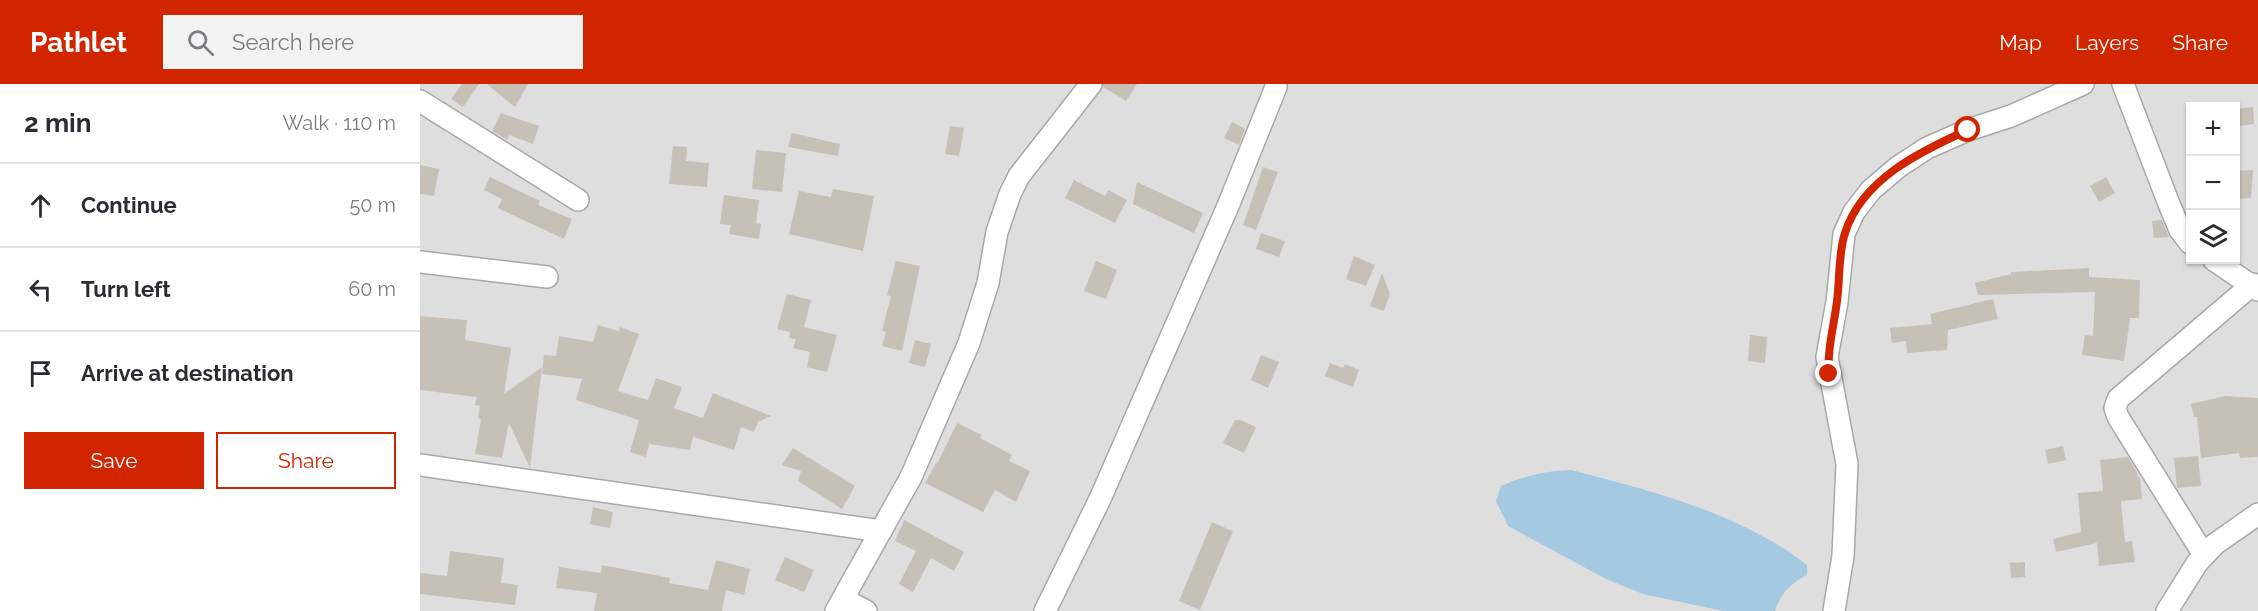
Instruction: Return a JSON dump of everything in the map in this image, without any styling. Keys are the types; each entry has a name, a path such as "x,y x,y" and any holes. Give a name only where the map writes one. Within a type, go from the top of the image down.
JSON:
{"street":[{"path":"866,611 840,605 911,477 969,343 988,283 997,232 1010,194 1019,176 1091,84"},
{"path":"1834,611 1842,556 1847,464 1827,357 1837,302 1844,234 1854,212 1871,190 1898,167 1927,148 1968,130 2011,116 2083,84"},
{"path":"2123,84 2180,230 2186,238"},
{"path":"1045,611 1109,477 1228,206 1276,87"},
{"path":"420,101 578,201"},
{"path":"420,262 547,277"},
{"path":"2204,555 2118,417 2115,408 2118,399 2137,382 2255,287 2220,264"},
{"path":"420,465 881,531"},
{"path":"2167,611 2204,555 2215,544 2258,514"}],"shaded area":[{"path":"420,84 2258,84 2258,611 420,611"}],"water":[{"path":"1571,470 1633,486 1724,518 1781,547 1807,565 1807,575 1787,590 1775,611 1723,611 1643,594 1606,579 1508,526 1496,501 1501,486 1535,475"}],"building":[{"path":"462,84 479,84 463,107 451,99"},
{"path":"487,84 528,84 515,107"},
{"path":"1103,84 1137,84 1126,101 1103,87"},
{"path":"2253,107 2254,124 2240,126 2240,109"},
{"path":"501,113 539,126 533,144 509,135 507,140 492,131"},
{"path":"1232,122 1245,129 1239,145 1224,138"},
{"path":"950,126 964,128 959,156 945,154"},
{"path":"792,133 840,144 838,156 788,147"},
{"path":"673,146 687,147 686,161 709,163 707,187 669,184"},
{"path":"756,150 786,153 782,192 752,189"},
{"path":"420,165 439,169 434,196 420,194"},
{"path":"1263,167 1278,172 1256,230 1243,225"},
{"path":"2253,170 2251,198 2240,199 2240,171"},
{"path":"490,177 540,201 538,205 572,219 564,239 498,208 502,199 484,190"},
{"path":"2106,177 2115,193 2099,202 2090,186"},
{"path":"1074,180 1105,196 1108,190 1127,200 1115,223 1065,198"},
{"path":"1137,182 1203,213 1194,233 1133,204"},
{"path":"833,189 874,196 863,251 789,234 799,191 831,197"},
{"path":"724,195 759,200 756,223 761,224 759,239 729,234 731,225 720,224"},
{"path":"2162,220 2169,237 2154,238 2152,221"},
{"path":"1261,233 1285,241 1279,257 1256,249"},
{"path":"1354,256 1375,265 1366,286 1346,279"},
{"path":"896,261 920,266 902,351 882,346 886,332 882,331 891,296 887,295"},
{"path":"1096,261 1117,270 1106,299 1084,291"},
{"path":"2089,268 2089,277 2140,280 2139,318 2130,318 2124,361 2082,355 2085,335 2093,336 2095,292 1978,295 1975,283 2011,274 2011,272"},
{"path":"1382,273 1390,294 1384,311 1370,306"},
{"path":"787,294 811,300 804,327 837,335 827,372 807,367 810,352 793,348 796,339 789,338 790,332 777,329"},
{"path":"1993,299 1998,319 1948,330 1947,350 1907,353 1906,341 1892,343 1890,328 1932,324 1930,314"},
{"path":"420,316 467,320 465,340 511,348 504,394 542,367 530,468 509,423 502,458 475,454 481,420 478,417 480,406 475,405 477,397 420,390"},
{"path":"598,325 619,331 620,327 639,334 618,391 648,400 656,378 682,387 674,408 703,418 713,393 771,416 758,422 754,432 741,427 734,450 693,437 690,450 649,444 646,457 630,452 639,420 576,400 582,379 542,374 544,355 556,356 559,336 593,342"},
{"path":"1750,335 1767,337 1765,363 1748,361"},
{"path":"915,340 931,344 925,367 909,363"},
{"path":"1261,355 1279,362 1268,388 1251,380"},
{"path":"1330,363 1343,368 1345,364 1359,370 1353,387 1325,376"},
{"path":"2225,396 2258,398 2258,457 2240,458 2239,453 2201,458 2197,417 2194,417 2191,404"},
{"path":"1235,420 1241,420 1256,427 1244,453 1223,443"},
{"path":"957,423 982,435 980,438 1012,455 1009,461 1030,471 1016,502 995,490 983,512 925,483"},
{"path":"2063,446 2066,460 2048,464 2045,450"},
{"path":"793,448 855,486 842,509 798,481 801,471 782,465"},
{"path":"2198,456 2201,486 2177,488 2174,458"},
{"path":"2128,457 2138,478 2140,477 2142,499 2121,501 2125,542 2132,541 2135,562 2099,566 2097,543 2056,552 2053,539 2081,532 2078,493 2103,491 2100,460"},
{"path":"593,507 613,512 610,528 590,524"},
{"path":"904,520 964,552 954,571 931,558 913,592 899,584 916,551 895,541"},
{"path":"1212,522 1233,531 1200,610 1179,601"},
{"path":"450,551 504,558 501,583 518,585 515,605 420,594 420,573 447,576"},
{"path":"785,557 814,570 804,592 775,580"},
{"path":"716,560 750,569 744,595 726,590 722,611 594,611 597,593 556,588 559,567 601,573 602,565 670,578 669,583 708,590"},
{"path":"2025,562 2025,577 2011,578 2010,563"}],"route":[{"path":"1829,374 1827,357 1837,302 1844,234 1854,212 1871,190 1898,167 1927,148 1968,130"}]}
